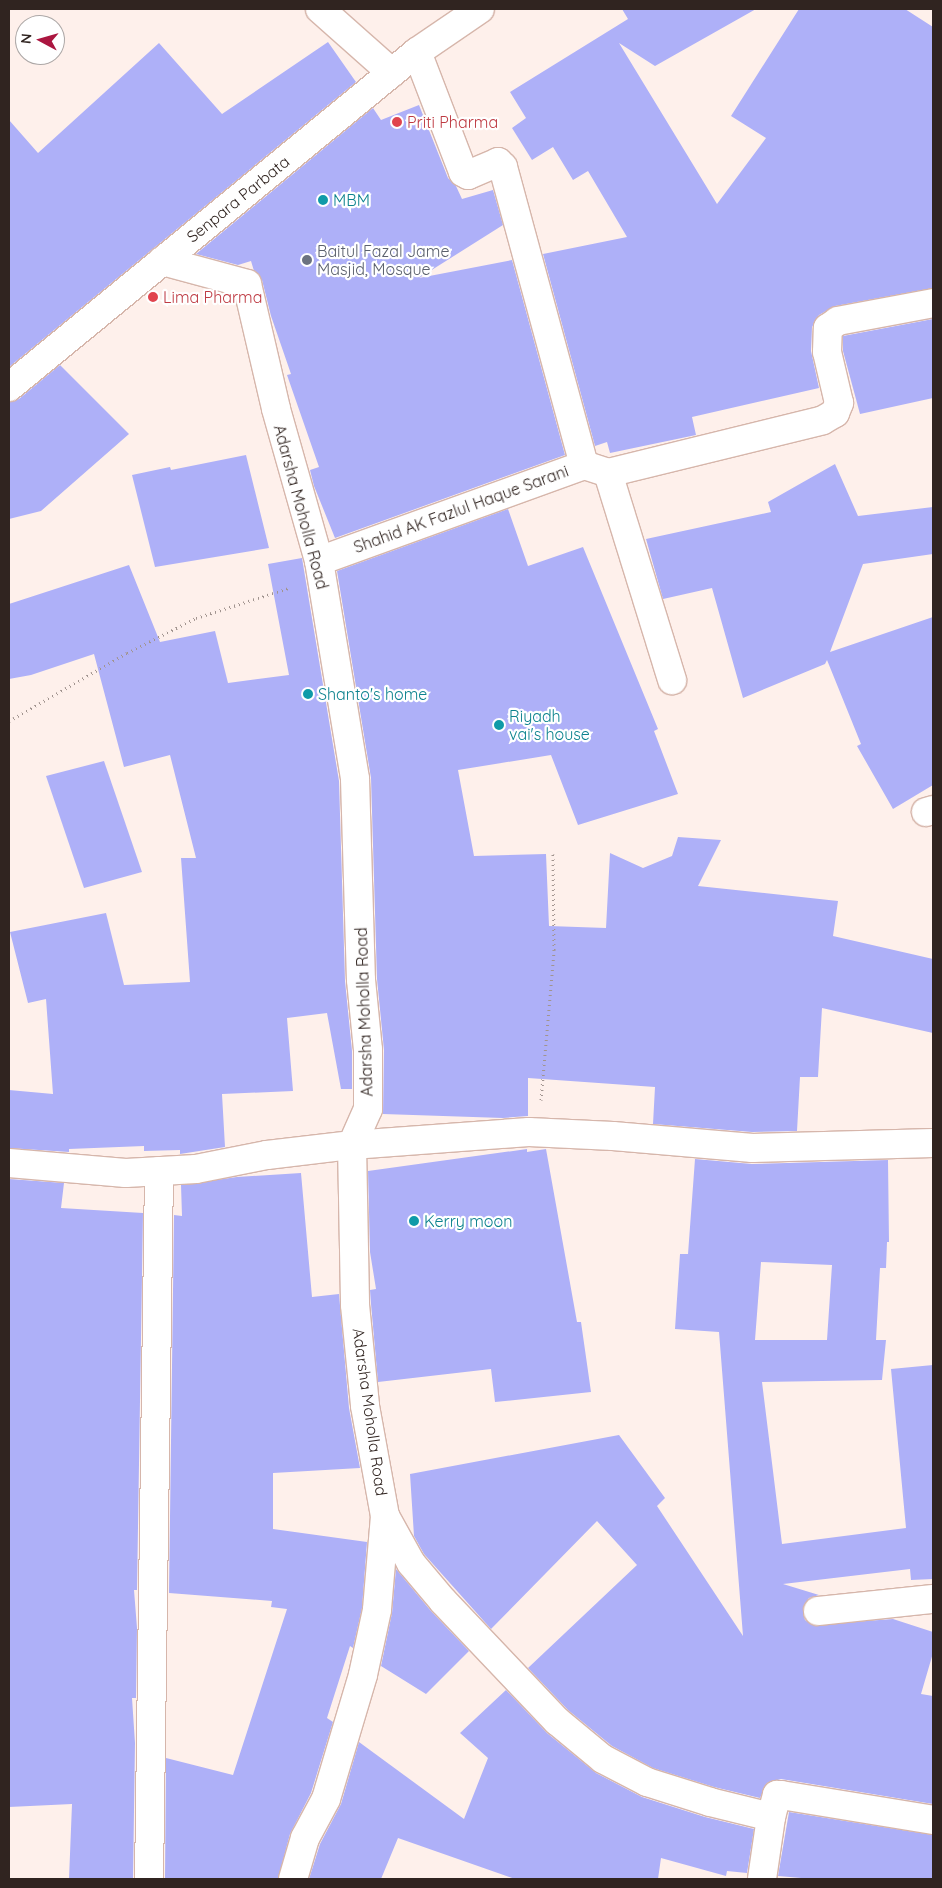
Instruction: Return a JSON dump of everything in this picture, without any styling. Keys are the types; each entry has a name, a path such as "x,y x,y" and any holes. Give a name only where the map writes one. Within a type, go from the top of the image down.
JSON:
{"street":[{"path":"320,9 392,73"},
{"name":"Senpara Parbata","path":"9,387 417,52 480,9"},
{"path":"417,52 463,172 468,174 498,162 503,167 596,469 672,680"},
{"name":"Adarsha Moholla Road","path":"162,262 247,284 276,409 320,569 354,779 361,980 368,1050 368,1109 352,1145 355,1305 365,1406 385,1516 377,1610 364,1675 326,1799 305,1838 293,1879"},
{"name":"Shahid AK Fazlul Haque Sarani","path":"320,569 596,469 823,420 835,413 839,403 827,352 828,328 838,321 933,303"},
{"path":"9,1163 126,1172 196,1169 267,1155 352,1145 538,1133 613,1136 752,1148 933,1143"},
{"path":"149,1879 159,1171"},
{"path":"385,1516 411,1563 443,1601 557,1721 603,1759 647,1782 710,1802 771,1817"},
{"path":"818,1611 933,1599"},
{"path":"762,1879 771,1817 777,1795 933,1820"}],"path":[{"path":"9,721 127,653 196,618 320,569"},
{"path":"538,1133 554,950 554,854"}],"building":[{"path":"622,9 756,9 655,66 619,43 717,204 766,138 731,116 799,9 905,9 933,27 933,288 835,306 819,315 812,327 811,351 819,388 692,417 696,435 610,453 607,442 595,446 543,254 627,237 588,171 573,180 553,147 532,160 512,128 526,118 510,92 628,19"},
{"path":"328,42 356,82 9,367 9,120 38,153 159,43 222,114"},
{"path":"419,105 448,178 456,186 462,199 493,190 503,225 419,278 512,260 565,455 335,538 314,486 310,470 319,467 287,375 291,374 271,316 262,280 254,271 251,261 238,265 196,254 373,108 381,120"},
{"path":"933,319 933,398 860,414 843,351 843,336"},
{"path":"60,365 129,434 41,511 9,519 9,402 19,399"},
{"path":"246,455 269,548 155,567 132,475 170,467 171,470"},
{"path":"835,464 858,516 933,507 933,554 863,564 830,652 933,617 933,785 893,809 857,746 861,744 827,660 825,664 743,698 712,588 663,599 646,539 771,512 768,502"},
{"path":"508,509 528,566 583,547 658,729 654,731 678,794 578,825 551,755 458,770 474,856 546,854 549,926 606,928 610,853 643,868 672,856 678,837 721,840 698,886 838,901 833,936 933,959 933,1033 822,1008 818,1077 800,1077 797,1131 752,1132 653,1124 655,1087 528,1078 528,1116 503,1118 383,1114 384,1050 377,979 371,778 337,571"},
{"path":"302,558 339,781 345,981 352,1051 352,1089 341,1089 327,1013 287,1018 293,1091 222,1094 225,1147 180,1154 180,1150 144,1151 144,1146 69,1149 69,1152 9,1148 9,1090 53,1094 46,999 28,1003 10,932 106,913 124,985 190,982 181,858 196,858 170,755 124,767 94,654 31,675 9,679 9,604 129,565 160,642 215,631 228,683 289,675 268,564"},
{"path":"104,761 142,872 84,888 46,776"},
{"path":"527,1149 527,1152 546,1149 577,1322 581,1322 591,1392 495,1402 491,1369 378,1382 370,1290 376,1289 370,1252 368,1171"},
{"path":"695,1159 752,1164 888,1160 889,1242 887,1242 886,1268 880,1268 876,1340 886,1340 882,1380 762,1382 782,1544 906,1528 891,1369 933,1365 933,1579 911,1580 910,1569 783,1584 819,1595 809,1598 804,1605 803,1613 805,1620 812,1625 893,1619 933,1632 933,1653 921,1694 933,1696 933,1804 781,1779 767,1783 760,1798 714,1787 653,1768 612,1746 568,1710 528,1668 637,1565 597,1521 491,1629 424,1554 414,1536 410,1474 619,1435 665,1498 657,1506 743,1636 719,1332 675,1329 680,1254 688,1254","holes":["761,1262 832,1265 827,1340 755,1340"]},
{"path":"301,1173 312,1297 339,1294 349,1408 360,1468 273,1473 273,1529 367,1542 362,1608 353,1648 350,1646 327,1718 333,1722 311,1793 290,1834 278,1879 165,1879 166,1758 233,1775 287,1609 271,1607 272,1601 169,1593 174,1215 182,1216 181,1185 237,1177"},
{"path":"9,1179 64,1183 61,1208 143,1213 137,1590 134,1590 137,1628 136,1698 132,1698 135,1743 133,1879 69,1879 72,1804 9,1807"},
{"path":"396,1569 431,1611 469,1651 426,1694 381,1666 392,1613"},
{"path":"506,1690 547,1733 596,1773 642,1797 705,1817 754,1829 747,1873 727,1871 726,1876 661,1858 658,1879 515,1879 398,1838 381,1879 309,1879 320,1844 341,1804 359,1742 464,1819 488,1758 460,1733"},
{"path":"789,1812 933,1835 933,1879 813,1879 778,1876"}],"place":[{"name":"Priti Pharma","path":"397,122"},
{"name":"MBM","path":"323,200"},
{"name":"Baitul Fazal Jame Masjid, Mosque","path":"307,260"},
{"name":"Lima Pharma","path":"153,297"},
{"name":"Shanto's home","path":"308,694"},
{"name":"Riyadh vai's house","path":"499,725"},
{"name":"Kerry moon","path":"414,1221"}]}
